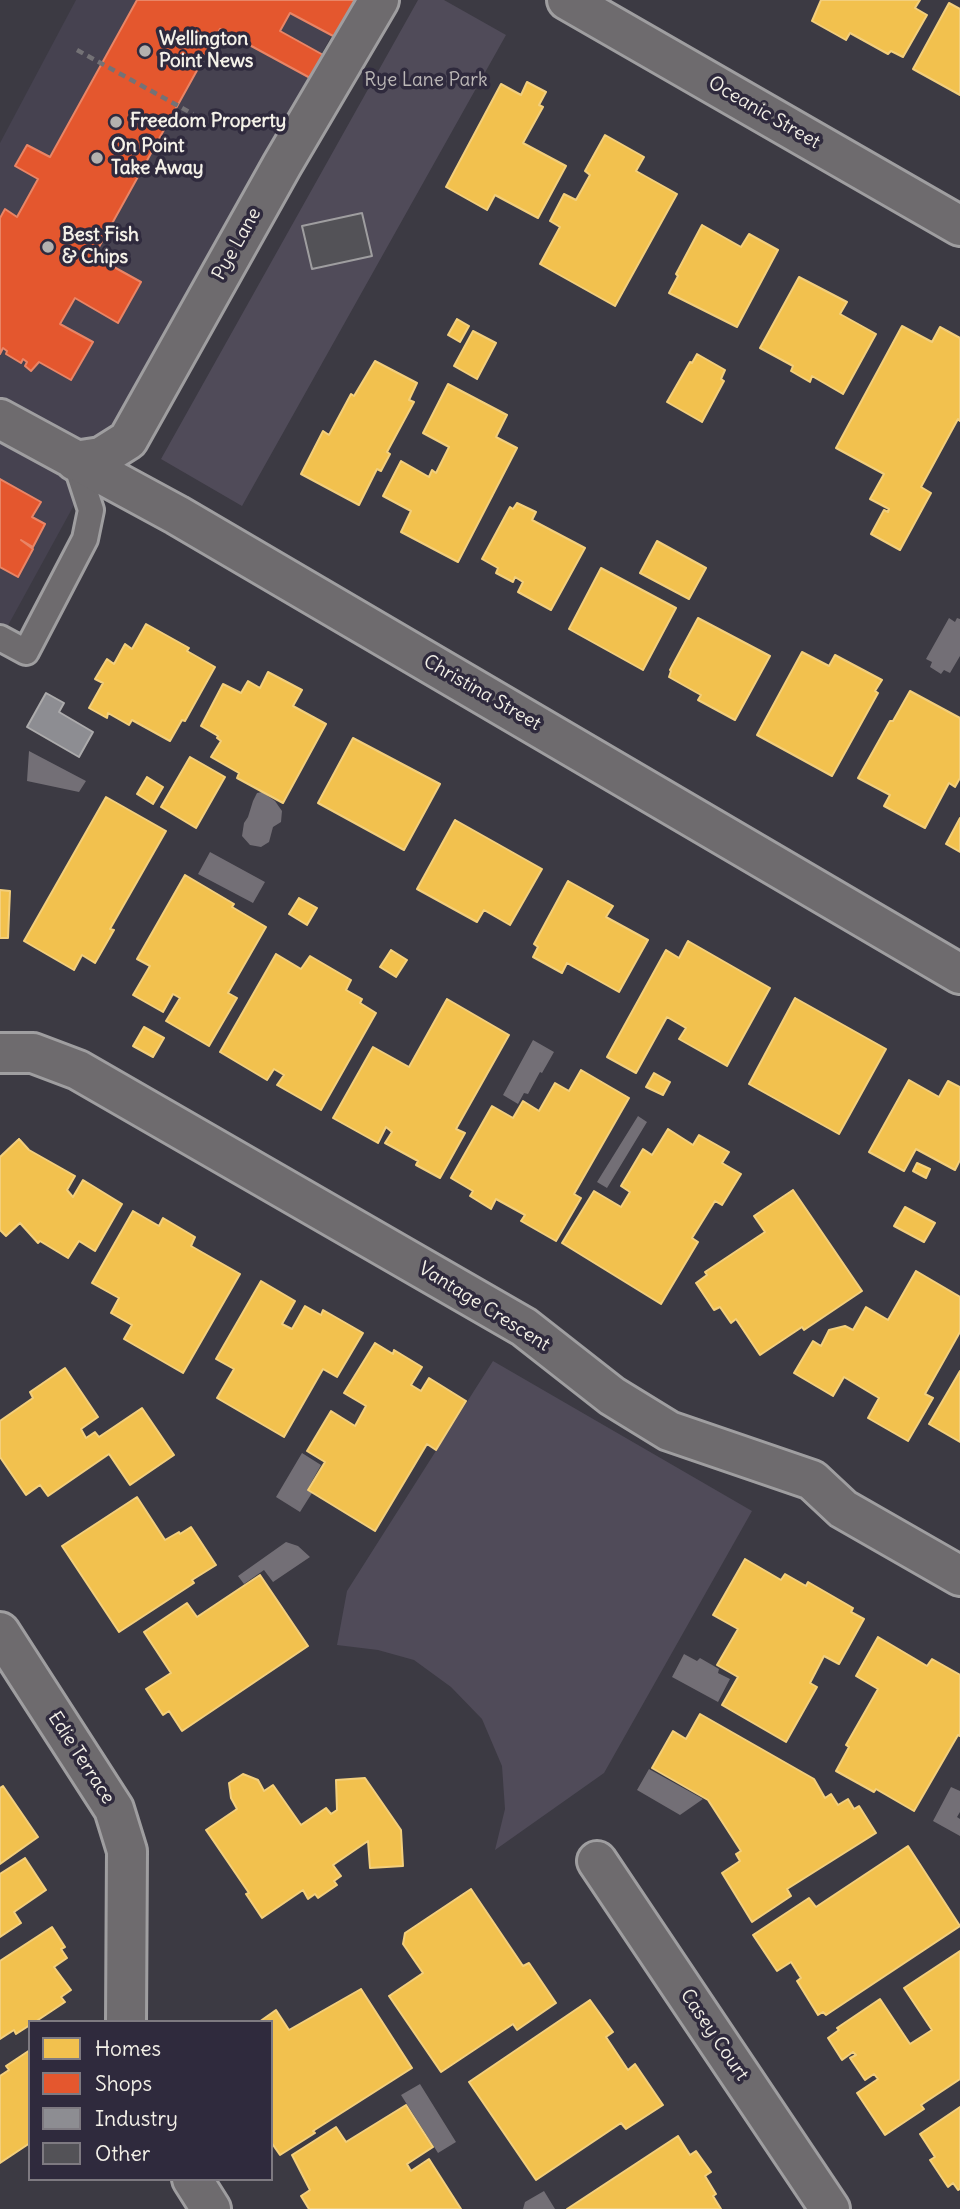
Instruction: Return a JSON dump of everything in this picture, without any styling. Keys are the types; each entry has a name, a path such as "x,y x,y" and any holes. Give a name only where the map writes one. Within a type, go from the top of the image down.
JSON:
{"street":[{"name":"Pye Lane","path":"75,461 102,457 128,440 282,165 379,0"},
{"name":"Oceanic Street","path":"567,0 960,226"},
{"name":"Christina Street","path":"0,419 177,515 960,974"},
{"name":"Vantage Crescent","path":"0,1054 33,1053 78,1070 524,1327 612,1396 669,1431 812,1480 843,1509 960,1576"},
{"name":"Edie Terrace","path":"0,1632 114,1809 127,1851 126,2020"},
{"name":"Casey Court","path":"597,1861 830,2209"},
{"path":"193,2181 211,2209"}],"lane":[{"path":"0,638 26,652 85,539 91,510 75,461"}],"path":[{"path":"77,50 193,114"}],"shaded area":[{"path":"76,0 351,0 0,640 0,143"},
{"path":"949,618 955,622 957,618 960,619 960,656 950,673 944,670 941,674 930,667 932,662 926,659"},
{"path":"29,751 86,781 79,792 27,781"},
{"path":"262,792 275,801 282,811 281,822 273,827 269,842 261,847 250,845 242,836 253,801 257,793"},
{"path":"210,852 265,882 253,903 198,874"},
{"path":"533,1040 554,1052 528,1094 524,1093 518,1104 503,1095"},
{"path":"638,1116 647,1122 607,1188 597,1182"},
{"path":"302,1453 321,1465 307,1490 312,1493 300,1512 276,1497"},
{"path":"286,1542 298,1546 310,1557 273,1582 264,1570 244,1584 238,1576"},
{"path":"684,1654 697,1661 700,1658 730,1679 718,1702 672,1677"},
{"path":"649,1769 703,1799 680,1815 637,1790"},
{"path":"951,1787 960,1791 960,1812 957,1817 960,1819 960,1836 933,1821"},
{"path":"420,2084 456,2142 438,2153 401,2095"},
{"path":"544,2191 555,2209 523,2209 525,2202"}],"green space":[{"name":"Rye Lane Park","path":"418,0 444,0 506,35 242,506 161,459"},
{"path":"493,1361 752,1511 604,1773 495,1850 505,1809 502,1766 482,1719 451,1687 414,1660 378,1650 337,1645 347,1591"}],"building: Homes":[{"path":"821,0 920,0 915,8 927,15 903,57 891,51 888,54 850,33 846,40 812,21"},
{"path":"949,3 960,9 960,95 913,69"},
{"path":"527,82 546,92 539,105 543,107 523,143 566,166 538,218 495,195 487,210 446,187 501,84 521,95"},
{"path":"605,135 644,157 636,171 677,194 615,306 540,264 560,227 550,221 564,194 576,200 590,175 585,171"},
{"path":"702,225 741,247 749,234 778,250 737,327 669,293"},
{"path":"799,277 847,302 840,314 876,334 843,394 812,376 810,382 791,371 793,366 760,348"},
{"path":"457,319 469,326 460,342 448,335"},
{"path":"902,326 932,342 940,327 960,338 960,421 958,419 921,487 931,493 900,550 871,534 884,510 888,512 889,509 870,499 884,474 836,448"},
{"path":"473,331 496,343 477,379 454,366"},
{"path":"697,354 725,370 721,379 724,381 702,422 667,402"},
{"path":"375,361 417,383 409,400 414,402 387,452 390,454 381,471 377,469 359,505 301,474 323,431 329,435 351,394 354,396"},
{"path":"448,384 507,415 496,437 517,448 458,562 401,532 411,511 383,496 401,461 429,477 432,470 436,473 449,447 423,433"},
{"path":"517,503 536,512 532,520 585,548 551,610 518,592 523,582 515,577 513,582 496,573 498,568 482,559 510,507 513,509"},
{"path":"657,541 706,568 689,599 640,573"},
{"path":"601,568 676,608 643,670 569,629"},
{"path":"698,618 770,656 735,720 698,700 701,695 669,677 670,670"},
{"path":"146,624 189,648 187,651 215,667 185,721 182,720 170,741 132,720 129,725 108,713 107,718 89,708 103,683 95,679 107,659 114,664 125,644 132,649"},
{"path":"802,652 829,666 835,655 882,680 875,691 878,693 832,776 757,735"},
{"path":"268,672 302,690 293,706 326,724 283,803 237,778 239,773 211,757 221,741 218,736 201,726 223,684 241,693 248,681 260,688"},
{"path":"910,691 960,718 960,778 955,787 949,783 925,828 884,806 890,795 858,778"},
{"path":"353,738 440,784 404,850 318,803"},
{"path":"190,757 225,777 196,828 161,807"},
{"path":"147,777 163,787 153,804 137,794"},
{"path":"106,797 166,831 110,929 114,930 95,963 82,955 74,970 24,941"},
{"path":"960,818 960,852 946,844"},
{"path":"455,820 542,869 510,925 484,910 477,922 417,889"},
{"path":"185,875 266,927 228,993 237,998 209,1046 166,1021 180,998 173,994 163,1012 133,995 150,966 137,959"},
{"path":"568,881 613,906 606,917 648,940 619,992 567,963 562,973 533,957 538,947 534,944"},
{"path":"0,890 10,891 8,938 0,938"},
{"path":"299,898 317,908 307,925 289,914"},
{"path":"688,941 770,988 727,1066 679,1039 686,1028 667,1017 636,1073 607,1057 666,950 679,958"},
{"path":"391,950 407,960 396,977 380,967"},
{"path":"276,954 301,969 310,956 351,980 346,990 362,999 360,1003 376,1013 321,1110 277,1085 284,1075 274,1069 267,1080 220,1052"},
{"path":"795,998 886,1049 839,1134 749,1084"},
{"path":"447,999 509,1035 456,1129 465,1133 440,1178 416,1165 418,1161 385,1143 392,1132 386,1127 378,1143 333,1118 373,1047 409,1067"},
{"path":"144,1027 164,1038 153,1057 133,1046"},
{"path":"581,1070 629,1098 574,1194 581,1198 556,1241 521,1221 525,1215 496,1199 491,1209 470,1196 473,1191 451,1178 492,1106 513,1118 523,1101 539,1111 555,1083 569,1091"},
{"path":"654,1073 670,1082 663,1095 646,1087"},
{"path":"909,1080 939,1097 948,1081 960,1087 960,1160 955,1170 916,1149 904,1171 869,1152"},
{"path":"668,1129 693,1145 699,1135 729,1152 722,1163 741,1174 722,1205 715,1201 692,1238 698,1242 661,1304 562,1243 594,1191 621,1207 630,1192 621,1186 643,1149 652,1155"},
{"path":"19,1139 29,1150 75,1176 67,1190 73,1197 83,1180 122,1204 95,1251 79,1241 68,1258 40,1241 38,1243 20,1223 6,1236 0,1230 0,1157"},
{"path":"917,1163 930,1169 926,1178 913,1171"},
{"path":"793,1190 862,1291 804,1330 802,1327 760,1355 736,1319 731,1323 720,1307 714,1310 696,1283 707,1275 705,1272 765,1232 754,1216"},
{"path":"905,1207 935,1223 924,1242 894,1226"},
{"path":"133,1211 159,1226 163,1218 195,1237 191,1246 240,1274 183,1373 124,1339 132,1325 111,1313 119,1298 92,1283"},
{"path":"916,1271 960,1297 960,1332 925,1394 933,1398 908,1441 868,1418 879,1398 844,1377 833,1396 794,1373 813,1341 821,1346 829,1330 845,1326 853,1330 866,1307 888,1320"},
{"path":"261,1281 295,1301 282,1324 292,1329 305,1306 321,1315 323,1310 363,1333 337,1377 323,1369 284,1437 217,1398 234,1369 216,1359"},
{"path":"375,1343 393,1354 394,1350 422,1367 411,1385 421,1391 429,1378 466,1401 436,1450 427,1444 375,1531 308,1490 325,1462 307,1451 331,1411 355,1426 366,1406 344,1393"},
{"path":"65,1368 98,1417 81,1429 86,1438 95,1432 99,1437 142,1408 174,1455 130,1485 109,1454 48,1496 40,1485 26,1495 0,1457 0,1421 33,1398 30,1392"},
{"path":"960,1371 960,1442 929,1424"},
{"path":"137,1497 165,1540 191,1527 216,1565 192,1580 194,1583 119,1632 62,1546"},
{"path":"745,1559 781,1580 785,1574 806,1586 808,1582 853,1608 851,1612 864,1619 839,1664 824,1656 810,1683 817,1687 786,1742 722,1705 738,1677 717,1665 738,1629 713,1615"},
{"path":"260,1575 308,1646 182,1731 169,1711 163,1715 146,1689 171,1673 144,1632 187,1603 197,1617"},
{"path":"878,1637 927,1666 932,1659 960,1675 960,1736 958,1735 914,1811 876,1789 874,1792 836,1771 849,1747 846,1745 878,1689 856,1676"},
{"path":"700,1714 814,1779 825,1798 831,1794 838,1805 848,1799 854,1809 859,1806 876,1833 787,1889 791,1896 752,1922 722,1873 740,1861 736,1854 741,1851 708,1800 652,1768 673,1731 686,1739"},
{"path":"243,1774 258,1780 264,1791 273,1785 301,1825 326,1808 331,1814 337,1810 336,1780 365,1778 401,1830 403,1866 370,1868 368,1841 333,1865 341,1876 334,1881 337,1885 318,1898 315,1894 308,1899 303,1890 262,1918 246,1894 249,1893 206,1830 237,1809 231,1798 229,1783"},
{"path":"3,1786 38,1837 0,1864 0,1788"},
{"path":"908,1846 960,1926 826,2015 823,2012 818,2015 797,1981 801,1978 791,1962 777,1971 753,1935 809,1898 816,1907"},
{"path":"25,1858 46,1890 14,1912 21,1923 0,1937 0,1874"},
{"path":"471,1889 523,1966 529,1963 556,2003 517,2030 513,2024 441,2072 389,1996 423,1973 403,1944 405,1933"},
{"path":"52,1927 65,1947 61,1949 67,1958 54,1967 71,1990 61,1997 65,2002 38,2020 28,2020 28,2026 16,2034 14,2030 0,2039 0,1961"},
{"path":"960,1951 960,2079 921,2105 924,2109 885,2135 857,2093 878,2079 874,2074 865,2080 850,2058 856,2055 853,2052 842,2060 828,2038 839,2030 837,2028 880,1999 910,2044 932,2030 904,1988"},
{"path":"361,1989 412,2068 280,2155 273,2145 273,2020 262,2020 276,2010 289,2030"},
{"path":"590,2000 613,2032 606,2037 628,2070 635,2064 663,2105 626,2129 621,2123 536,2180 469,2082"},
{"path":"28,2051 28,2144 0,2163 0,2076 9,2070 6,2066"},
{"path":"406,2105 433,2147 407,2164 411,2171 429,2159 461,2209 309,2209 301,2196 310,2190 292,2155 336,2127 346,2142"},
{"path":"960,2107 958,2190 953,2183 948,2187 930,2160 935,2157 920,2134"},
{"path":"678,2136 690,2155 696,2151 711,2172 705,2176 721,2209 567,2209"}],"building: Shops":[{"path":"137,0 355,0 335,37 290,13 280,31 325,56 312,79 220,29 94,256 141,282 118,323 75,298 60,324 93,342 71,380 39,362 31,371 25,366 27,362 23,359 21,363 6,354 7,351 3,348 0,354 0,218 5,209 17,217 38,179 15,166 27,145 50,157"},
{"path":"0,479 41,502 32,517 45,524 33,547 21,540 33,549 18,577 0,567"}],"building: Industry":[{"path":"46,693 64,703 59,712 93,732 79,757 27,727"}],"building: Other":[{"path":"362,213 372,256 312,269 302,226"}],"place":[{"name":"Wellington Point News","path":"145,51"},
{"name":"Freedom Property","path":"116,122"},
{"name":"On Point Take Away","path":"97,158"},
{"name":"Best Fish & Chips","path":"48,247"}]}
